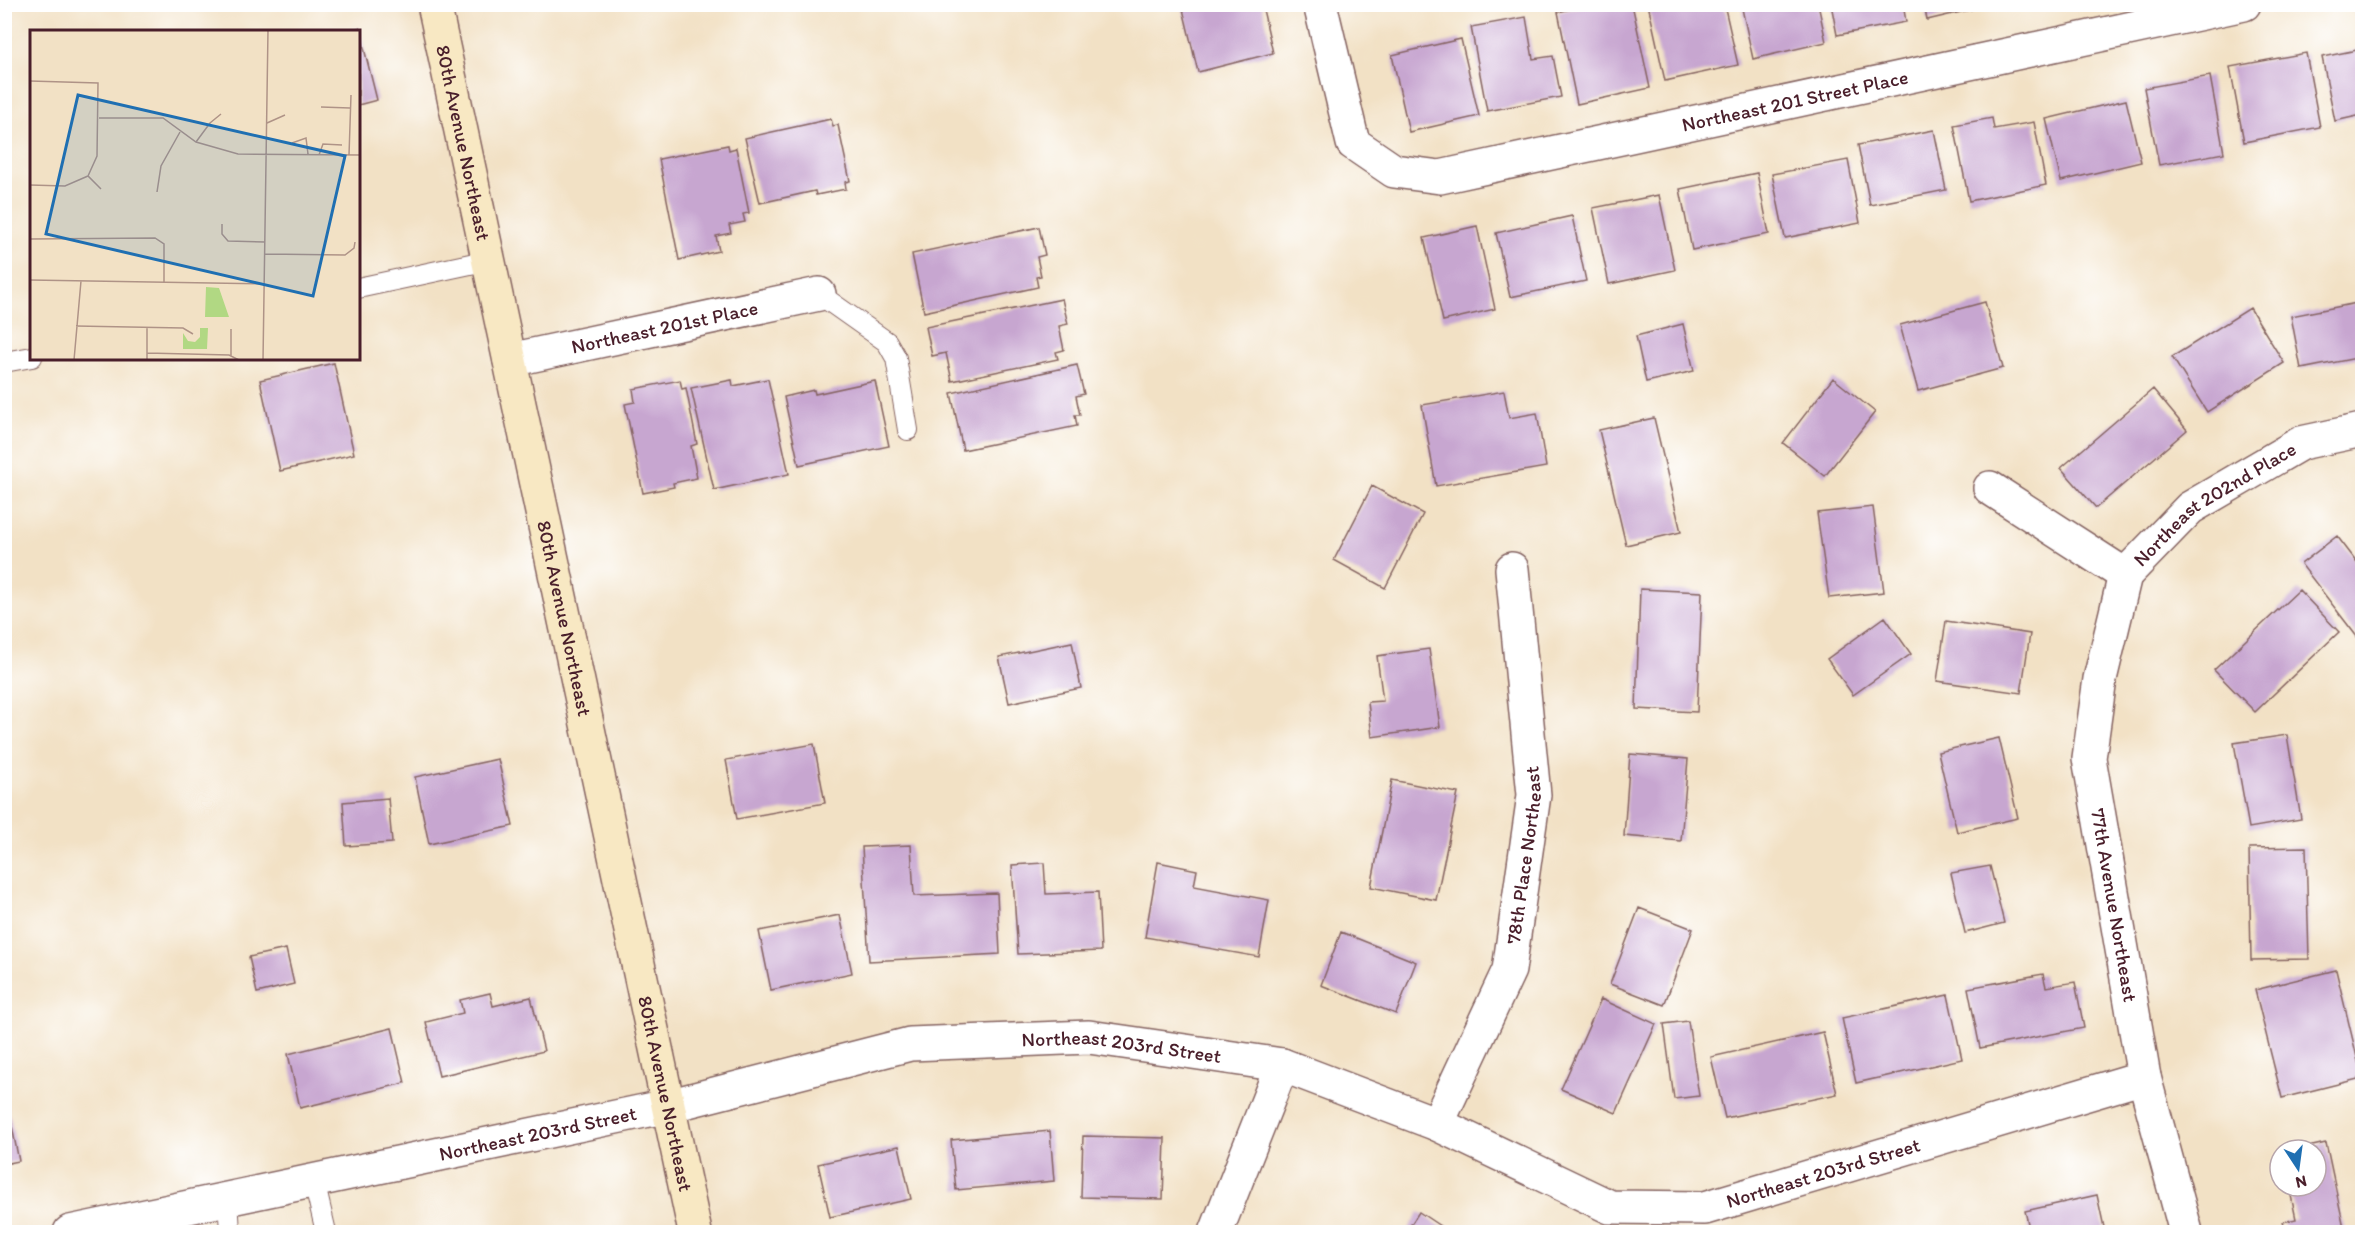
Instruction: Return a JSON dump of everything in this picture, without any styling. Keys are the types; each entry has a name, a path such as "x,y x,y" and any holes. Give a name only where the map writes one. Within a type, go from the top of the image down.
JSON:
{"main road":[{"name":"80th Avenue Northeast","path":"435,4 696,1233"}],"street":[{"name":"Northeast 201 Street Place","path":"1320,4 1353,143 1394,171 1440,177 2244,4"},
{"name":"Northeast 201st Place","path":"510,360 819,294"},
{"name":"Northeast 202nd Place","path":"1990,488 2125,575 2190,508 2301,443 2362,430"},
{"name":"78th Place Northeast","path":"1437,1124 1509,970 1534,795 1512,570"},
{"name":"77th Avenue Northeast","path":"2125,575 2100,679 2089,758 2144,1077 2186,1233"},
{"name":"Northeast 203rd Street","path":"70,1233 668,1106 910,1044 1089,1037 1282,1065 1437,1124 1610,1207 1705,1208 2144,1077"},
{"path":"1216,1233 1282,1065"}],"lane":[{"path":"360,288 489,260"},
{"path":"819,294 887,342 896,358 908,430"},
{"path":"4,363 30,357"},
{"path":"314,1181 326,1233"},
{"path":"228,1199 230,1233"}],"building":[{"path":"1592,4 1632,4 1650,88 1577,104 1558,12"},
{"path":"1648,4 1699,4 1700,10 1724,4 1738,65 1665,81"},
{"path":"1741,4 1818,4 1826,42 1753,59"},
{"path":"1831,4 1903,4 1906,22 1837,35"},
{"path":"1924,4 1991,4 1991,5 1927,20"},
{"path":"1182,5 1262,5 1273,53 1198,72"},
{"path":"1526,17 1533,59 1553,56 1561,97 1487,111 1471,27"},
{"path":"360,32 377,100 360,104"},
{"path":"1461,39 1479,116 1409,132 1392,55"},
{"path":"2362,49 2362,115 2335,121 2322,57"},
{"path":"2306,53 2320,127 2244,142 2230,67"},
{"path":"2210,76 2224,153 2159,165 2144,88"},
{"path":"2126,100 2141,162 2061,181 2046,119"},
{"path":"1992,118 1994,129 2034,122 2046,185 1969,201 1954,125"},
{"path":"831,119 833,126 838,125 850,181 845,182 846,189 816,195 815,191 760,203 745,138"},
{"path":"1934,130 1946,190 1870,205 1858,145"},
{"path":"728,145 729,150 736,148 749,213 743,214 745,222 729,225 731,233 716,236 719,251 679,260 659,159"},
{"path":"1848,160 1860,223 1785,238 1772,174"},
{"path":"1757,173 1769,234 1692,250 1680,189"},
{"path":"1659,195 1675,270 1609,284 1593,208"},
{"path":"1572,216 1586,281 1510,297 1496,233"},
{"path":"1477,226 1495,309 1443,321 1424,238"},
{"path":"1039,227 1045,255 1037,257 1041,276 1036,277 1038,287 924,312 912,254"},
{"path":"1062,299 1068,324 1059,326 1064,350 1056,352 1058,359 952,381 946,353 932,356 926,327"},
{"path":"1985,302 2003,368 1918,391 1900,325"},
{"path":"2362,302 2362,357 2301,369 2291,316"},
{"path":"2250,308 2284,363 2207,412 2172,357"},
{"path":"1683,324 1694,371 1646,382 1636,336"},
{"path":"334,363 354,454 280,471 260,380"},
{"path":"1077,365 1084,394 1076,396 1080,415 1075,415 1077,426 963,450 951,393"},
{"path":"1833,378 1875,412 1825,476 1783,443"},
{"path":"768,379 789,474 714,490 691,388 732,380 733,386"},
{"path":"680,380 682,389 686,388 697,444 691,446 697,478 673,483 674,487 643,493 625,404 635,402 633,389"},
{"path":"875,381 889,446 799,465 784,397 814,390 815,394"},
{"path":"2153,389 2187,430 2096,508 2061,468"},
{"path":"1504,391 1509,418 1537,413 1546,467 1436,486 1422,405"},
{"path":"1654,418 1681,532 1626,545 1599,430"},
{"path":"1372,486 1423,514 1385,588 1334,560"},
{"path":"1873,507 1884,592 1829,598 1817,513"},
{"path":"2337,536 2360,566 2362,564 2362,634 2358,638 2301,564"},
{"path":"1640,589 1702,592 1697,712 1636,709"},
{"path":"2299,590 2339,632 2255,712 2214,670"},
{"path":"1885,617 1911,654 1853,695 1827,659"},
{"path":"1946,621 2030,634 2021,693 1937,681"},
{"path":"1072,642 1081,688 1009,703 999,657"},
{"path":"1429,649 1440,727 1372,737 1368,702 1383,701 1377,656"},
{"path":"2287,735 2301,819 2249,828 2234,743"},
{"path":"1999,738 2018,818 1957,832 1938,752"},
{"path":"814,744 825,803 737,819 726,760"},
{"path":"1630,754 1688,759 1681,841 1624,836"},
{"path":"498,759 513,826 429,844 415,777"},
{"path":"1392,780 1458,793 1436,900 1371,887"},
{"path":"388,798 392,843 346,846 343,802"},
{"path":"911,845 914,896 997,893 1000,954 869,961 862,847"},
{"path":"2306,847 2309,959 2251,960 2249,848"},
{"path":"1158,862 1197,870 1194,886 1269,900 1259,957 1145,937"},
{"path":"1044,863 1046,894 1098,892 1101,951 1018,954 1012,865"},
{"path":"1990,866 2004,923 1965,933 1951,873"},
{"path":"1639,908 1693,929 1664,1005 1610,984"},
{"path":"840,915 852,973 771,990 759,931"},
{"path":"1341,932 1416,962 1396,1014 1321,985"},
{"path":"286,949 294,984 257,993 249,957"},
{"path":"2336,970 2362,1078 2282,1098 2255,990"},
{"path":"2043,974 2046,987 2075,982 2084,1028 1980,1048 1968,988"},
{"path":"490,993 493,1006 531,997 544,1051 439,1076 426,1022 463,1013 460,1000"},
{"path":"1948,995 1962,1059 1856,1083 1842,1018"},
{"path":"1601,999 1656,1024 1616,1113 1561,1089"},
{"path":"1688,1021 1699,1096 1674,1099 1664,1024"},
{"path":"392,1028 405,1083 300,1108 288,1054"},
{"path":"1823,1032 1837,1094 1725,1118 1711,1057"},
{"path":"7,1102 19,1161 4,1164 4,1103"},
{"path":"1050,1131 1054,1181 956,1190 951,1140"},
{"path":"1083,1136 1165,1138 1163,1199 1081,1197"},
{"path":"899,1146 911,1199 830,1217 818,1164"},
{"path":"2328,1152 2345,1232 2286,1232 2283,1222 2296,1219 2292,1198 2328,1198"},
{"path":"2097,1195 2105,1232 2030,1232 2025,1211"},
{"path":"1419,1212 1449,1232 1406,1232"}]}
